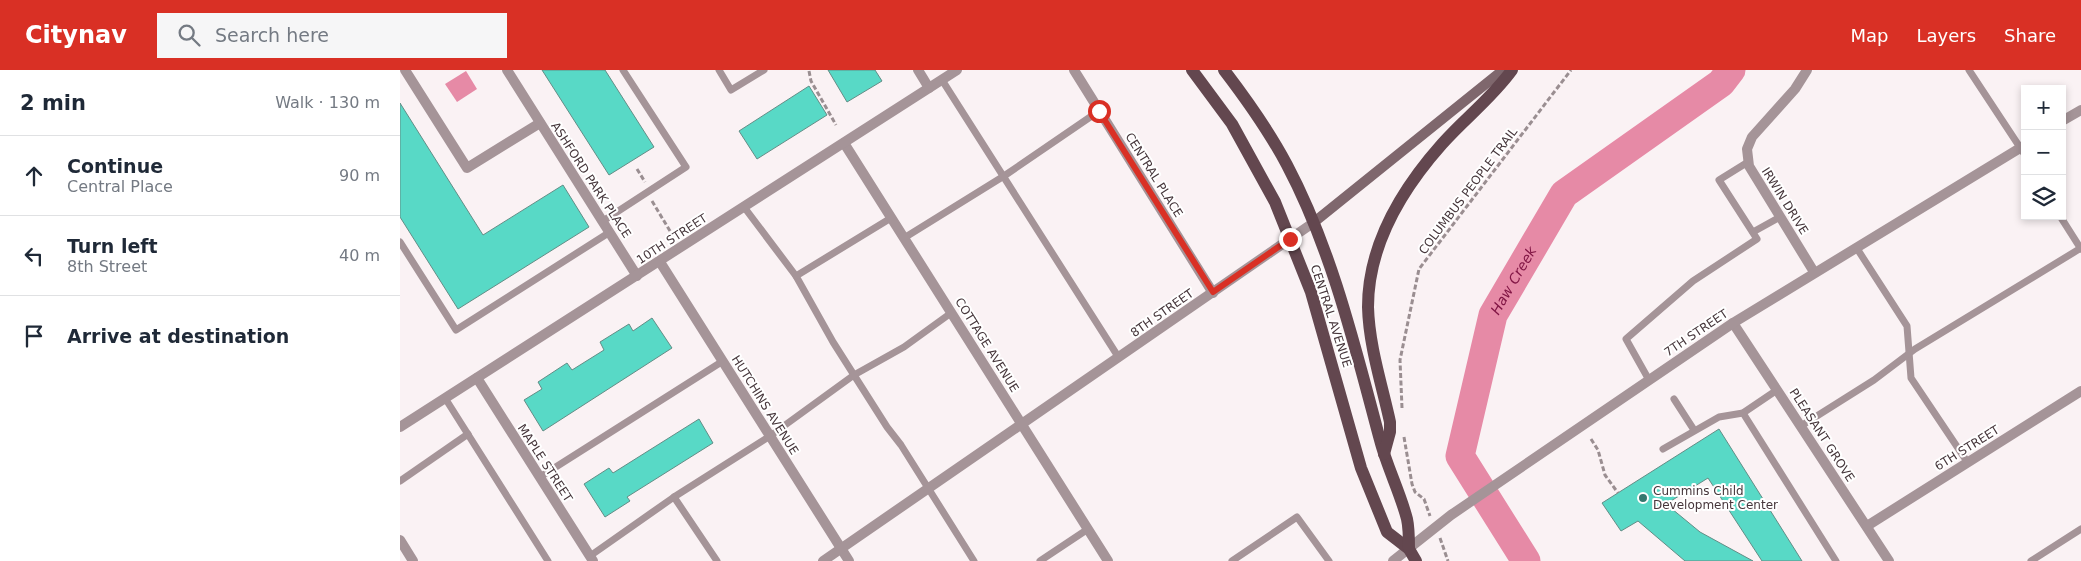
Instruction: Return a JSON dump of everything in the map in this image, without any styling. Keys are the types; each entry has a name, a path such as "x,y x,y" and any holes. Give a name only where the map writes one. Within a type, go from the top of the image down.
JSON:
{"main road":[{"name":"CENTRAL AVENUE","path":"1192,70 1248,151 1275,202 1321,323 1361,468 1387,532 1409,549 1416,561"},
{"name":"CENTRAL AVENUE","path":"1224,70 1254,110 1271,138 1298,188 1313,223 1346,318 1384,454 1408,520 1409,549"},
{"name":"8TH STREET","path":"1313,223 1503,70"},
{"path":"1384,454 1390,432 1390,422 1373,349 1368,306 1374,264 1387,221 1409,184 1443,143 1497,92 1512,70"}],"street":[{"name":"ASHFORD PARK PLACE","path":"405,70 467,168 540,122"},
{"name":"ASHFORD PARK PLACE","path":"507,70 637,276"},
{"path":"918,70 929,88"},
{"name":"10TH STREET","path":"400,427 957,70"},
{"name":"CENTRAL PLACE","path":"1074,70 1213,292"},
{"name":"IRWIN DRIVE","path":"1807,70 1794,89 1752,136 1746,149 1748,162 1814,272"},
{"path":"2066,119 2081,110"},
{"name":"COTTAGE AVENUE","path":"844,143 1108,561"},
{"name":"7TH STREET","path":"1393,561 1451,515 1564,436 1733,323 1814,272 2021,150"},
{"name":"8TH STREET","path":"823,561 1313,223"},
{"name":"HUTCHINS AVENUE","path":"660,262 849,561"},
{"name":"PLEASANT GROVE","path":"1733,323 1889,561"},
{"name":"MAPLE STREET","path":"477,378 592,558"},
{"name":"6TH STREET","path":"1867,526 2081,391"},
{"path":"400,540 413,561"}],"lane":[{"path":"603,221 686,167 623,70"},
{"path":"718,70 731,90 764,70"},
{"path":"1969,70 2021,146"},
{"path":"942,80 1119,358"},
{"path":"904,238 1004,176 1099,111"},
{"path":"1649,380 1626,339 1693,281 1757,239 1719,180 1748,162"},
{"path":"744,207 796,276 811,306 854,375 974,561"},
{"path":"1753,232 1780,217"},
{"path":"796,276 891,218"},
{"path":"1801,426 1874,380 1910,354 2081,248 2063,220"},
{"path":"400,242 456,330 610,232"},
{"path":"1856,247 1907,326 1912,378 1968,462"},
{"path":"592,558 674,497 770,436 854,375 904,347 952,313"},
{"path":"540,477 723,361"},
{"path":"1663,449 1719,417 1743,413 1777,390"},
{"path":"445,398 548,561"},
{"path":"1674,399 1694,430"},
{"path":"1743,413 1836,561"},
{"path":"400,481 468,434"},
{"path":"674,497 717,561"},
{"path":"1232,561 1297,517 1329,561"},
{"path":"1040,561 1088,529"},
{"path":"2031,561 2081,529"}],"path":[{"name":"COLUMBUS PEOPLE TRAIL","path":"1403,417 1400,360 1419,269 1571,70"},
{"path":"809,72 811,81 836,124"},
{"path":"1404,436 1412,484"},
{"path":"1591,439 1598,450 1606,475 1618,493"}],"shaded area":[{"path":"466,71 477,89 457,102 445,84"}],"building":[{"path":"542,70 605,70 654,147 609,175"},
{"path":"828,70 875,70 882,81 847,102"},
{"path":"809,86 827,115 757,159 739,131"},
{"path":"400,103 483,235 563,185 589,227 458,309 400,217"},
{"path":"652,318 672,348 543,431 524,400 542,389 538,382 567,363 572,370 604,350 600,342 629,324 633,331"},
{"path":"699,419 713,443 627,497 630,501 605,517 584,484 609,468 613,473"},
{"name":"Cummins Child Development Center","path":"1719,429 1802,561 1762,561 1708,478 1666,504 1700,532 1753,561 1685,561 1638,521 1621,531 1602,503"}],"waterway":[{"name":"Haw Creek","path":"1526,561 1460,456 1493,315 1564,194 1721,83 1731,70"}],"place":[{"name":"Cummins Child Development Center","path":"1643,498"}],"route":[{"path":"1099,111 1213,292 1290,239"}]}
